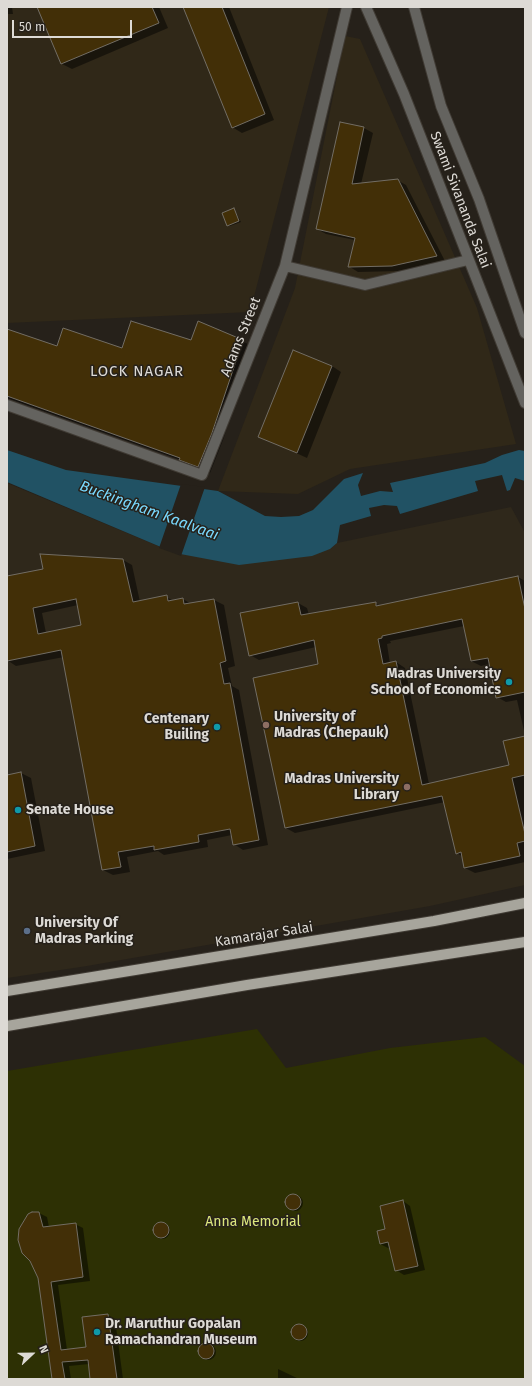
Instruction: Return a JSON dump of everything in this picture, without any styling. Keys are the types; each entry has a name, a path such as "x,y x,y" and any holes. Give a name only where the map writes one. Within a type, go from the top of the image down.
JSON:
{"main road":[{"name":"Kamarajar Salai","path":"7,991 426,922 525,903"},
{"path":"7,1026 247,985 525,942"}],"street":[{"name":"Adams Street","path":"7,405 202,475 285,266 347,7"},
{"name":"Swami Sivananda Salai","path":"366,7 404,94 525,403"},
{"name":"Swami Sivananda Salai","path":"414,7 441,106 478,199 525,334"},
{"path":"285,266 365,285 468,260"}],"shaded area":[{"path":"7,7 329,7 250,312 7,323"},
{"path":"345,36 360,39 477,308 516,444 350,469 298,494 218,491 295,288"},
{"name":"University of Madras (Chepauk)","path":"7,483 175,553 330,549 337,543 511,507 525,533 525,885 430,906 87,966 7,978"}],"green space":[{"name":"Anna Memorial","path":"257,1029 286,1068 390,1048 485,1037 525,1066 525,1379 7,1379 7,1071"}],"water":[{"name":"Buckingham Kaalvaai","path":"7,450 66,470 218,491 265,516 281,517 299,516 313,510 344,479 363,473 358,485 361,496 380,491 393,492 390,483 485,463 502,455 519,450 525,451 525,481 515,478 510,490 507,491 502,475 475,481 478,491 400,514 397,506 384,505 369,508 371,516 340,525 337,543 330,549 312,556 239,565 175,553 7,482"}],"pier":[{"path":"181,484 205,487 181,556 159,548"}],"building":[{"path":"37,7 152,7 159,23 61,64"},
{"path":"183,7 222,7 265,114 232,128"},
{"path":"340,122 364,127 352,184 398,179 437,256 392,266 348,267 355,238 316,229"},
{"path":"234,208 239,221 227,226 222,213"},
{"path":"131,321 191,340 198,321 243,340 212,433 198,467 179,460 180,458 7,396 7,329 57,346 63,328 122,348"},
{"path":"293,350 332,366 297,453 258,437"},
{"name":"Centenary Builing","path":"40,554 123,559 133,602 167,595 168,601 183,598 184,604 214,599 226,661 220,663 224,684 230,683 259,840 233,845 230,829 198,835 199,842 154,850 154,846 118,852 121,867 102,870 61,650 7,661 7,576 43,569","holes":["76,599 81,625 38,634 33,608"]},
{"path":"518,576 525,609 525,692 496,698 488,658 471,661 462,619 382,636 382,638 378,639 383,664 396,661 422,785 509,765 503,741 525,736 525,775 512,778 525,834 525,841 517,843 520,856 464,868 461,852 456,854 442,796 285,828 253,678 318,664 314,640 249,656 240,613 298,602 301,615 376,602 376,606"},
{"name":"Senate House","path":"21,772 35,846 7,852 7,775"},
{"path":"293,1194 300,1199 301,1202 296,1209 293,1210 286,1205 285,1202 290,1195"},
{"path":"403,1200 418,1266 395,1271 388,1242 380,1244 377,1231 385,1229 380,1206"},
{"path":"32,1212 39,1212 43,1227 76,1223 83,1277 51,1282 61,1350 86,1347 82,1317 108,1314 117,1379 90,1379 88,1360 62,1362 65,1379 52,1379 38,1278 30,1261 22,1253 18,1240 19,1229 28,1214"},
{"path":"161,1222 168,1227 169,1230 164,1237 161,1238 154,1233 153,1230 158,1223"},
{"path":"299,1324 306,1329 307,1332 302,1339 299,1340 292,1335 291,1332 296,1325"},
{"path":"206,1343 213,1348 214,1351 209,1358 206,1359 199,1354 198,1351 203,1344"}],"place":[{"name":"Madras University School of Economics","path":"509,682"},
{"name":"University of Madras (Chepauk)","path":"266,725"},
{"name":"Centenary Builing","path":"217,727"},
{"name":"Madras University Library","path":"407,787"},
{"name":"Senate House","path":"18,810"},
{"name":"University Of Madras Parking","path":"27,931"},
{"name":"Dr. Maruthur Gopalan Ramachandran Museum","path":"97,1332"}],"district":[{"name":"LOCK NAGAR","path":"137,372"}]}
